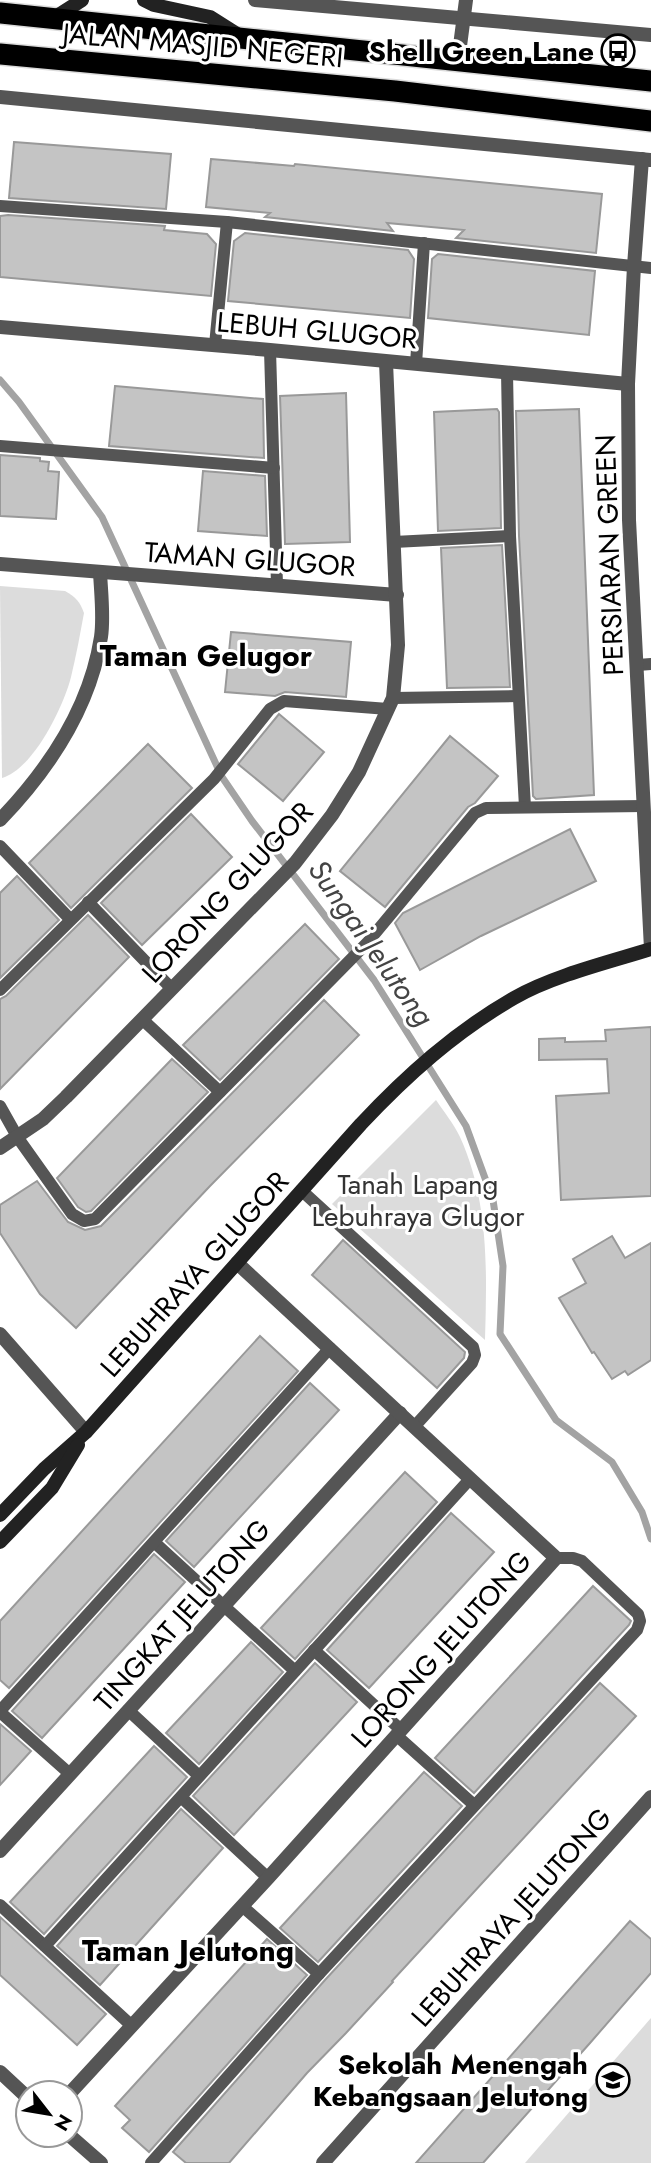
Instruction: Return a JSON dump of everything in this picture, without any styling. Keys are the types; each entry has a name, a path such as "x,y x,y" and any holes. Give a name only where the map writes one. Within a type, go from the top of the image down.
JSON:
{"highway":[{"name":"JALAN MASJID NEGERI","path":"0,13 651,81"},
{"name":"JALAN MASJID NEGERI","path":"0,54 396,91 651,121"}],"street":[{"path":"54,18 82,0"},
{"path":"144,0 154,5 210,17 245,39"},
{"path":"255,0 651,35"},
{"path":"458,61 466,0"},
{"path":"0,97 646,160"},
{"name":"PERSIARAN GREEN","path":"646,160 634,266 628,384 629,520 644,665 644,806 648,822 651,949"},
{"name":"LEBUH GLUGOR","path":"0,327 628,384"},
{"name":"LORONG GLUGOR","path":"0,1148 18,1138 66,1097 295,863 332,815 359,772 390,704 398,645 386,362"},
{"name":"TAMAN GLUGOR","path":"0,564 397,595"},
{"path":"0,820 26,792 63,739 88,692 101,636 106,573"},
{"name":"LEBUHRAYA GLUGOR","path":"0,1516 44,1469 86,1432 398,1084 440,1047 516,997 577,972 651,949"},
{"name":"LORONG JELUTONG","path":"83,2079 556,1558 237,1263"},
{"path":"0,1334 86,1432"},
{"name":"TINGKAT JELUTONG","path":"0,1851 400,1413"},
{"name":"LEBUHRAYA GLUGOR","path":"0,1542 52,1488 86,1432"},
{"name":"LEBUHRAYA JELUTONG","path":"323,2163 651,1797"},
{"path":"0,2073 14,2086"},
{"path":"84,2148 101,2163"}],"lane":[{"path":"0,206 227,222 651,268"},
{"path":"215,345 227,222"},
{"path":"416,364 425,243"},
{"path":"270,350 277,585"},
{"path":"507,372 510,536 525,807"},
{"path":"0,446 274,468"},
{"path":"394,542 510,536"},
{"path":"0,990 214,779 270,709 284,701 390,704 518,696"},
{"path":"0,1106 18,1138 72,1214 77,1219 90,1221 103,1212 367,943 475,813 486,808 644,806"},
{"path":"0,846 70,919"},
{"path":"88,902 172,989"},
{"path":"142,1019 220,1092"},
{"path":"301,1190 473,1347 475,1355 472,1363 414,1427"},
{"path":"70,1774 0,1711 330,1348"},
{"path":"45,1946 470,1479"},
{"path":"154,1542 295,1671"},
{"path":"151,2163 473,1804 637,1630 640,1621 638,1614 582,1561 556,1558"},
{"path":"314,1650 473,1804"},
{"path":"128,1710 199,1776"},
{"path":"181,1797 268,1878"},
{"path":"0,1905 132,2026"},
{"path":"242,1906 319,1974"}],"green space":[{"path":"0,586 65,591 77,600 84,613 71,677 54,720 25,763 2,778"},
{"name":"Tanah Lapang Lebuhraya Glugor","path":"436,1100 460,1137 476,1186 486,1262 485,1340 332,1204"},
{"name":"Sekolah Menengah Kebangsaan Jelutong","path":"651,2018 651,2163 525,2163"}],"building":[{"path":"14,142 171,154 166,209 9,198"},
{"path":"211,159 295,164 602,194 596,253 456,238 464,230 387,223 393,231 265,217 270,213 206,207"},
{"path":"0,216 165,226 164,230 207,234 216,244 211,296 0,277"},
{"path":"245,233 408,250 414,259 410,318 228,301 234,241"},
{"path":"438,254 595,271 589,335 428,318 432,259"},
{"path":"115,386 263,399 264,458 109,446"},
{"path":"346,393 350,542 285,544 280,396"},
{"path":"497,409 501,528 438,531 434,412"},
{"path":"579,409 594,795 536,799 533,796 519,536 516,411"},
{"path":"0,455 40,458 40,461 49,462 48,471 59,472 56,519 0,516"},
{"path":"203,471 265,476 267,536 198,531"},
{"path":"502,545 510,687 447,688 441,548"},
{"path":"231,632 351,642 346,697 285,692 275,696 225,692"},
{"path":"279,714 324,752 283,801 238,764"},
{"path":"450,736 498,776 475,803 468,807 385,907 340,871"},
{"path":"148,744 192,788 71,908 29,863"},
{"path":"191,814 232,857 142,945 101,903"},
{"path":"570,829 596,881 481,936 420,970 395,923 403,913"},
{"path":"17,876 59,920 0,978 0,893"},
{"path":"88,915 129,957 0,1089 0,999"},
{"path":"305,924 339,959 220,1080 183,1045"},
{"path":"324,1000 359,1035 210,1186 76,1328 40,1294 0,1233 0,1205 37,1181 68,1222 85,1230 101,1226"},
{"path":"651,1027 651,1196 561,1200 556,1096 609,1093 607,1059 539,1060 539,1039 565,1038 565,1042 606,1041 605,1030"},
{"path":"172,1059 208,1092 91,1211 86,1212 78,1207 57,1178"},
{"path":"612,1236 625,1258 651,1243 651,1360 628,1375 625,1371 612,1379 594,1352 592,1353 559,1298 586,1283 573,1259"},
{"path":"343,1240 465,1352 464,1358 437,1388 312,1275"},
{"path":"260,1336 298,1371 9,1688 0,1680 0,1621"},
{"path":"310,1383 339,1410 194,1567 166,1541"},
{"path":"405,1472 437,1502 295,1659 261,1628"},
{"path":"451,1513 494,1552 369,1688 327,1650"},
{"path":"154,1554 185,1582 42,1738 12,1711"},
{"path":"593,1586 631,1621 629,1625 474,1793 435,1758"},
{"path":"251,1642 283,1672 199,1764 166,1733"},
{"path":"315,1663 357,1702 234,1835 193,1796"},
{"path":"600,1683 636,1716 307,2073 229,2163 186,2163 173,2152 325,1980"},
{"path":"0,1724 31,1751 0,1785"},
{"path":"154,1746 187,1777 44,1934 10,1902"},
{"path":"424,1772 462,1806 318,1962 280,1928"},
{"path":"181,1809 223,1848 100,1985 57,1946"},
{"path":"0,1917 106,2014 77,2045 0,1975"},
{"path":"630,1921 651,1939 651,1973 590,2043 483,2163 416,2163"},
{"path":"267,1939 307,1975 149,2152 122,2128 130,2120 115,2106"}],"waterway":[{"name":"Sungai Jelutong","path":"0,380 19,402 102,517 222,777 252,821 374,980 466,1126 493,1200 503,1266 500,1334 556,1420 612,1462 642,1512 651,1539"}],"place":[{"name":"Shell Green Lane","path":"618,51"},
{"name":"Sekolah Menengah Kebangsaan Jelutong","path":"613,2080"}],"district":[{"name":"Taman Gelugor","path":"206,656"},
{"name":"Taman Jelutong","path":"188,1951"}]}
